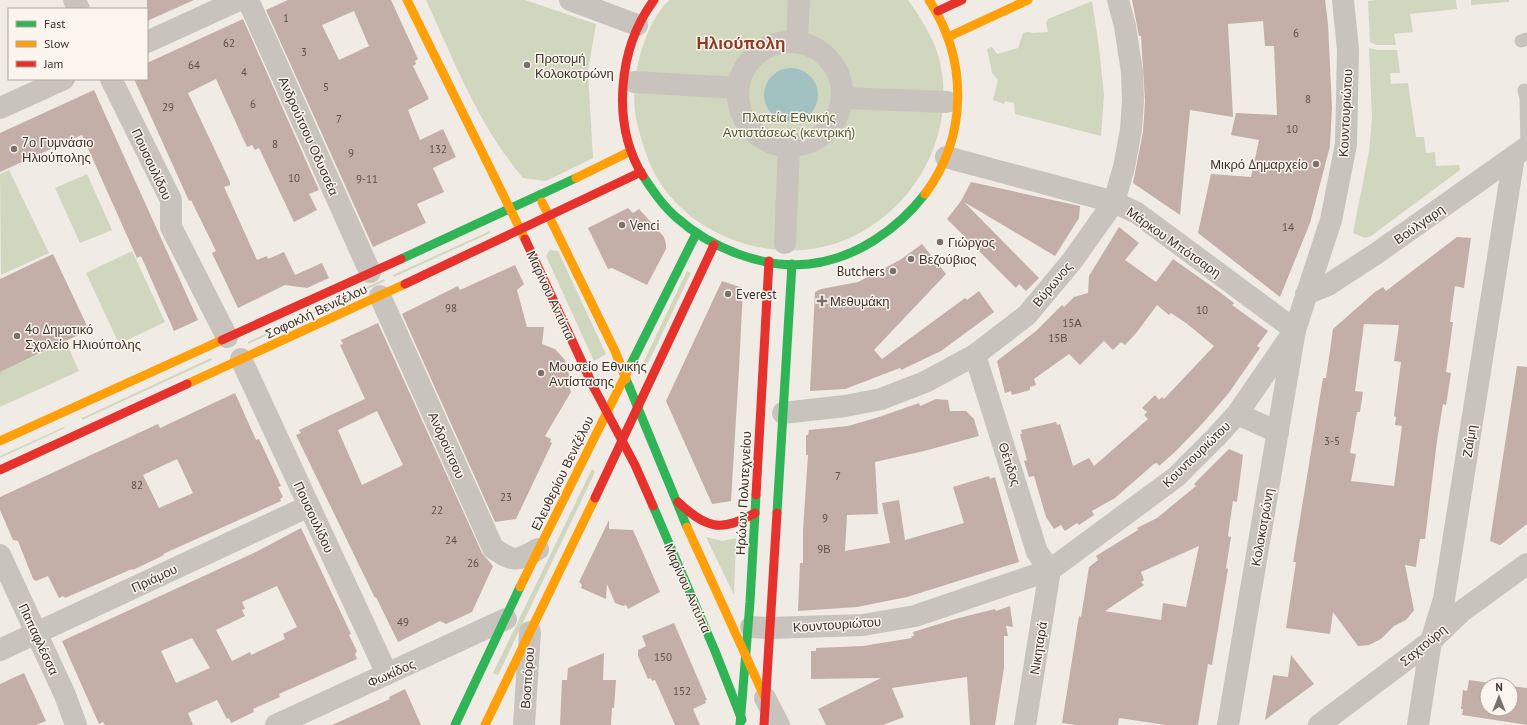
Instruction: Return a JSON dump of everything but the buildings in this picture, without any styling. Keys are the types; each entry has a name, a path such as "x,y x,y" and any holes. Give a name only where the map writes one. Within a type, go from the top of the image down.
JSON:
{"main road":[{"name":"Μαρίνου Αντύπα","path":"407,0 509,210 520,229 594,388 623,441 695,603 744,725"},
{"path":"654,0 637,25 629,49 623,88 622,106 626,130 632,151 641,172 664,206 677,220 714,245 750,258 769,262 792,264 813,263 845,254 869,244 900,223 925,194 946,158 954,131 959,102 957,70 948,37 938,11 929,0"},
{"path":"938,11 962,0"},
{"path":"948,37 1028,0"},
{"name":"Σοφοκλή Βενιζέλου","path":"0,441 509,210 632,151"},
{"name":"Σοφοκλή Βενιζέλου","path":"0,470 380,296 641,172"},
{"name":"Μαρίνου Αντύπα","path":"539,196 625,374 674,499 765,698"},
{"name":"Ελευθερίου Βενιζέλου","path":"455,725 538,549 696,234"},
{"path":"486,725 623,441 714,245"},
{"name":"Ηρώων Πολυτεχνείου","path":"764,725 765,698 759,627 755,513 769,262"},
{"name":"Ηρώων Πολυτεχνείου","path":"740,725 746,658 759,627 783,413 792,264"},
{"path":"674,499 694,518 710,526 725,527 740,523 755,513"}],"street":[{"path":"148,42 239,0"},
{"name":"Ανδρούτσου Οδυσσέα","path":"248,0 370,272"},
{"path":"570,0 637,25"},
{"path":"796,41 799,0"},
{"name":"Βύρωνος","path":"783,413 845,406 881,399 925,382 975,355 1027,315 1072,261 1114,202 1124,167 1131,130 1133,101 1129,49 1118,0"},
{"name":"Κουντουριώτου","path":"759,627 863,625 915,616 1050,570 1176,477 1237,414 1295,330 1331,220 1346,144 1348,50 1343,0"},
{"path":"796,41 814,47 829,60 840,79 844,98 840,113 824,135 806,146 789,147 768,143 749,126 740,109 738,88 742,73 751,59 765,48 781,42 796,41"},
{"path":"0,108 62,80"},
{"name":"Πουσουλίδου","path":"111,80 171,200 171,227 227,337"},
{"path":"634,82 738,88"},
{"path":"844,98 947,102"},
{"path":"785,243 789,147"},
{"name":"Βούλγαρη","path":"1306,294 1328,285 1377,254 1522,150"},
{"name":"Ζαΐμη","path":"1418,725 1431,640 1444,599 1522,150"},
{"name":"Μάρκου Μπότσαρη","path":"946,158 1114,202 1137,213 1295,330"},
{"name":"Ανδρούτσου","path":"380,296 493,548 510,559 522,558 538,549"},
{"name":"Κολοκοτρώνη","path":"1228,725 1295,330"},
{"name":"Θέτιδος","path":"975,355 1037,552 1050,570"},
{"name":"Πουσουλίδου","path":"241,359 387,674"},
{"path":"1237,414 1278,432"},
{"name":"Πριάμου","path":"0,650 309,506"},
{"name":"Παπαφλέσσα","path":"0,555 76,725"},
{"name":"Σαχτούρη","path":"1319,725 1431,640 1462,611 1527,564"},
{"name":"Νικηταρά","path":"1025,725 1050,570"},
{"name":"Φωκίδος","path":"276,725 506,619"},
{"name":"Βοσπόρου","path":"524,725 530,632"},
{"name":"Μαρίνου Αντύπα","path":"765,698 779,725"}],"lane":[{"path":"1522,150 1526,98 1524,90"}],"green space":[{"path":"426,0 525,0 596,24 588,71 593,158 546,181 523,178 507,158 480,115 457,69"},
{"name":"Πλατεία Εθνικής Αντιστάσεως (κεντρική)","path":"669,0 908,0 930,35 939,58 943,86 942,114 936,141 925,166 911,189 892,210 870,227 845,240 821,247 797,250 772,249 747,244 724,236 702,224 682,209 666,191 652,168 643,144 635,112 634,95 636,78 644,43 659,12"},
{"path":"1456,0 1457,9 1410,14 1413,32 1394,34 1396,45 1376,45 1370,42 1368,1"},
{"path":"1471,0 1509,0 1509,2 1471,5"},
{"path":"1092,1 1104,95 1101,136 1015,114 1014,103 1005,101 1004,104 993,100 998,80 992,73 987,49 992,47 997,54 1018,48 1023,33 1048,32 1046,23 1048,19"},
{"path":"1369,48 1377,50 1397,50 1400,73 1390,73 1391,84 1408,83 1416,137 1424,137 1426,153 1435,152 1436,166 1459,165 1460,170 1371,236 1365,238 1353,233 1369,152 1372,118"},
{"path":"9,170 49,253 1,275 0,174"},
{"path":"87,174 112,230 80,243 55,188"},
{"path":"490,231 490,233 394,277 393,275"},
{"path":"550,250 558,251 606,354 594,361 546,256"},
{"path":"132,251 165,322 119,344 86,273"},
{"path":"687,271 691,273 647,365 643,363"},
{"path":"384,279 385,281 324,309 323,307"},
{"path":"317,310 317,312 248,344 248,342"},
{"path":"66,342 79,371 0,407 0,372"},
{"path":"211,358 212,360 82,420 82,418"},
{"path":"64,427 65,428 0,458 0,456"},
{"path":"592,469 595,472 498,675 493,673"},
{"path":"706,537 722,541 736,538 734,595"}],"water":[{"path":"786,68 796,68 806,72 814,80 818,90 818,100 814,110 806,118 796,122 786,122 776,118 768,110 764,100 764,90 768,80 776,72"}],"traffic: fast":[{"path":"643,176 667,208 677,218 706,239 738,254 756,260 792,265 826,261 843,256 874,241 902,219 925,194"},
{"path":"401,259 576,178"},
{"path":"630,366 696,234"},
{"path":"777,513 792,264"},
{"path":"626,379 687,527"},
{"path":"740,725 750,602 756,495"},
{"path":"653,506 715,651 742,720"},
{"path":"455,725 520,587"}],"traffic: slow":[{"path":"407,0 525,239"},
{"path":"925,194 939,171 949,148 955,123 958,98 956,72 951,47 942,23 929,0"},
{"path":"948,37 1028,0"},
{"path":"576,178 631,151"},
{"path":"542,202 615,351 626,379"},
{"path":"187,384 405,284"},
{"path":"0,441 222,340"},
{"path":"520,587 630,366"},
{"path":"485,725 595,498"},
{"path":"687,527 765,698"}],"traffic: jam":[{"path":"643,176 633,155 626,133 623,110 623,86 626,63 633,40 642,19 654,0"},
{"path":"938,11 962,0"},
{"path":"405,284 641,172"},
{"path":"525,239 594,388 635,465 653,506"},
{"path":"595,498 714,245"},
{"path":"222,340 401,259"},
{"path":"756,495 769,261"},
{"path":"0,470 187,384"},
{"path":"678,502 697,518 714,525 733,523 755,513"},
{"path":"764,725 777,513"}],"place":[{"name":"Προτομή Κολοκοτρώνη","path":"527,65"},
{"name":"7ο Γυμνάσιο Ηλιούπολης","path":"14,149"},
{"name":"Μικρό Δημαρχείο","path":"1316,164"},
{"name":"Venci","path":"622,225"},
{"name":"Γιώργος","path":"940,242"},
{"name":"Βεζούβιος","path":"911,259"},
{"name":"Butchers","path":"893,271"},
{"name":"Everest","path":"728,294"},
{"name":"Μεθυμάκη","path":"822,301"},
{"name":"4ο Δημοτικό Σχολείο Ηλιούπολης","path":"17,336"},
{"name":"Μουσείο Εθνικής Αντίστασης","path":"541,373"}],"district":[{"name":"Ηλιούπολη","path":"741,43"}]}
